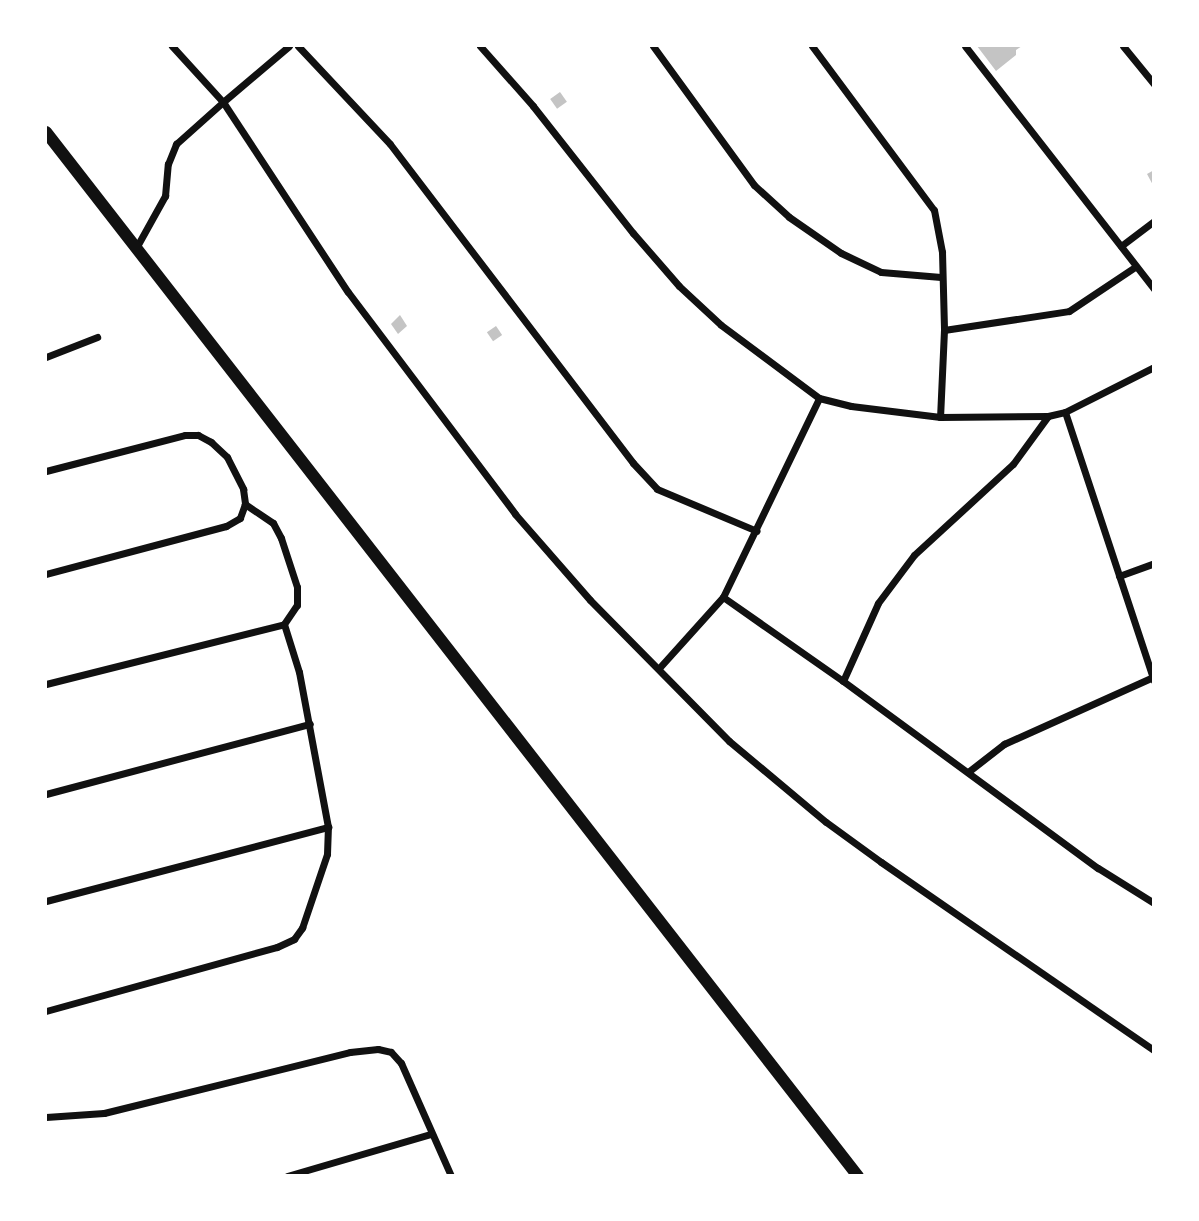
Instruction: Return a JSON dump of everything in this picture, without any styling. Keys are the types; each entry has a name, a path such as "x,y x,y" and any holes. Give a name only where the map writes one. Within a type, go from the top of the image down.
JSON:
{"main road":[{"path":"46,132 858,1175"}],"street":[{"path":"172,46 223,102 348,292 515,514 590,600 660,667 729,741 826,822 1153,1050"},
{"path":"136,247 165,196 168,164 176,144 289,46"},
{"path":"298,46 390,144 633,463 657,489 757,531"},
{"path":"480,46 533,106 633,233 679,286 721,325 820,398 850,406 940,417 1048,416 1065,412 1153,367"},
{"path":"653,46 754,185 789,217 841,253 881,272 941,277"},
{"path":"812,46 934,210 940,232 944,330 940,417"},
{"path":"965,46 1153,289"},
{"path":"1123,46 1153,84"},
{"path":"1121,246 1153,222"},
{"path":"944,330 1069,311 1135,267"},
{"path":"46,357 97,337"},
{"path":"660,667 723,597 820,398"},
{"path":"968,772 1004,744 1152,679 1065,412"},
{"path":"843,681 878,603 914,555 1013,464 1048,416"},
{"path":"46,471 185,435 198,435 211,442 227,457 243,489 245,504 240,518 226,526 46,575"},
{"path":"46,684 284,624 298,605 297,587 281,538 273,523 245,504"},
{"path":"1119,576 1153,563"},
{"path":"723,597 843,681 1098,868 1153,903"},
{"path":"46,1011 277,947 294,939 302,928 327,854 328,827 310,724 284,624"},
{"path":"46,794 310,724"},
{"path":"46,901 328,827"},
{"path":"46,1117 104,1113 350,1052 378,1049 391,1052 401,1063 451,1175"},
{"path":"287,1175 431,1134"}],"building":[{"path":"977,46 1022,46 1016,50 1016,55 996,71"},
{"path":"560,92 567,102 557,109 550,99"},
{"path":"1154,170 1154,187 1147,174"},
{"path":"400,315 407,326 398,334 391,324"},
{"path":"496,326 502,335 493,341 487,332"}]}
